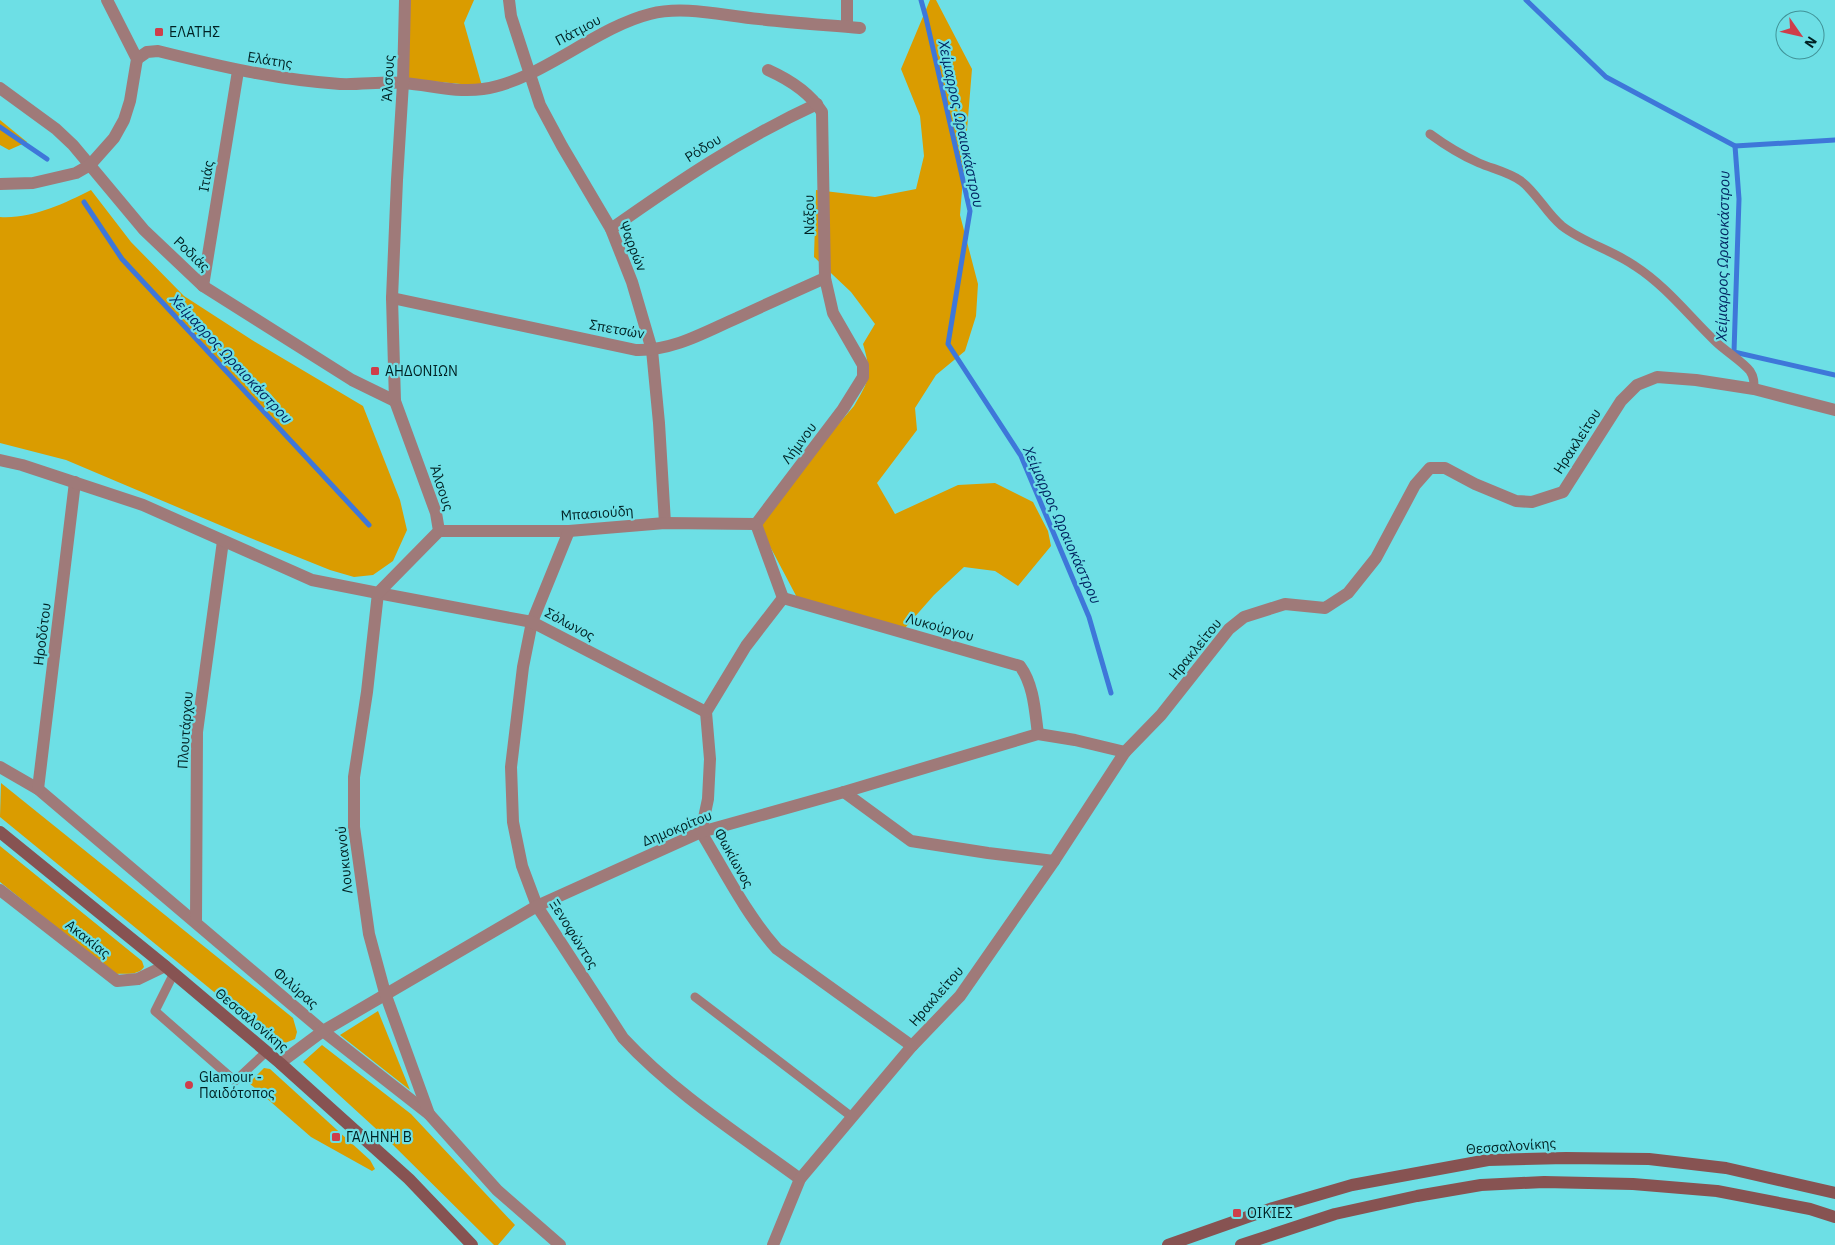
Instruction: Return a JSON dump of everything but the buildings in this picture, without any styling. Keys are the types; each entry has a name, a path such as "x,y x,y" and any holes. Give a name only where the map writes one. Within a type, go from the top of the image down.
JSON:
{"main road":[{"name":"Θεσσαλονίκης","path":"0,832 169,969 280,1063 409,1179 472,1245"},
{"name":"Θεσσαλονίκης","path":"1168,1245 1273,1208 1352,1185 1488,1160 1566,1158 1649,1159 1726,1168 1835,1192"},
{"path":"1240,1245 1334,1214 1408,1198 1481,1185 1544,1182 1633,1184 1717,1191 1810,1209 1835,1217"}],"street":[{"path":"0,184 33,183 76,173 90,164 114,138 124,120 130,101 137,59 107,0"},
{"name":"Άλσους","path":"378,593 439,530 436,513 395,401 392,298 403,83 405,0"},
{"name":"Ψαρρών","path":"509,0 511,16 540,105 611,229 632,282 652,350 659,423 665,523"},
{"path":"847,0 847,26"},
{"name":"Πάτμου","path":"403,83 460,90 481,90 498,86 529,74 626,22 671,10 690,10 781,22 860,28"},
{"name":"Ελάτης","path":"137,59 147,52 158,50 238,71 292,79 340,84 403,83"},
{"path":"768,70 783,77 817,104"},
{"name":"Ιτιάς","path":"204,286 238,71"},
{"name":"Ροδιάς","path":"0,88 56,129 73,145 144,230 204,286 352,380 395,401"},
{"name":"Ρόδου","path":"611,229 709,162 750,137 817,104"},
{"name":"Νάξου","path":"817,104 822,112 825,278 833,313 863,365 863,378"},
{"name":"Σπετσών","path":"392,298 636,350 652,350 672,346 697,336 825,278"},
{"name":"Ηρακλείτου","path":"773,1245 800,1179 912,1046 960,996 1054,861 1125,752 1161,715 1229,629 1244,617 1285,604 1325,608 1348,594 1376,558 1415,485 1430,468 1445,468 1475,484 1516,501 1532,502 1562,492 1621,401 1638,385 1657,376 1754,389 1835,410"},
{"name":"Λήμνου","path":"756,524 843,409 863,378"},
{"path":"0,460 22,465 142,505 312,580 378,593"},
{"name":"Ηροδότου","path":"38,789 75,482"},
{"name":"Μπασιούδη","path":"439,530 569,531 665,523 756,524"},
{"path":"706,712 746,646 783,598 756,524"},
{"name":"Ξενοφώντος","path":"569,531 532,622 523,667 511,767 512,822 522,866 537,906 623,1038 639,1056 694,1101 800,1179"},
{"name":"Πλουτάρχου","path":"196,921 197,732 223,541"},
{"name":"Σόλωνος","path":"378,593 532,622 706,712"},
{"name":"Λουκιανού","path":"378,593 367,692 354,777 354,827 360,882 369,934 385,993 430,1114"},
{"name":"Λυκούργου","path":"783,598 1020,666 1026,674 1035,708 1038,734"},
{"name":"Φωκίωνος","path":"706,712 710,759 708,799 701,832 738,897 760,930 778,948 912,1046"},
{"name":"Δημοκρίτου","path":"280,1063 323,1031 385,993 537,906 701,832 844,792 1038,734 1076,740 1125,752"},
{"name":"Φιλύρας","path":"0,767 38,789 196,921 323,1031 430,1114 497,1190 560,1245"},
{"path":"844,792 911,840 988,853 1054,861"},
{"name":"Ακακίας","path":"0,890 117,981 138,978 169,969"}],"lane":[{"path":"1430,134 1469,158 1511,175 1522,182 1548,213 1571,232 1617,255 1653,279 1670,293 1698,325 1727,353 1749,370 1754,382 1754,389"},
{"path":"169,969 155,1011 235,1080 266,1052"},
{"path":"694,997 852,1117"}],"shaded area":[{"path":"408,0 474,0 464,23 482,86 408,79"},
{"path":"930,0 936,0 972,69 960,215 978,284 976,316 965,351 936,375 915,408 917,430 877,483 895,514 958,485 995,483 1033,502 1048,531 1051,546 1018,586 995,571 964,567 934,595 905,628 802,607 756,520 854,406 866,383 868,363 863,344 875,324 851,292 814,257 816,190 875,197 916,189 924,156 920,116 901,69"},
{"path":"0,120 27,142 9,150 0,145"},
{"path":"91,190 131,242 184,296 252,340 363,406 400,500 407,530 393,561 373,575 354,577 330,570 66,460 0,443 0,217 24,216 47,210"},
{"path":"1,783 293,1018 297,1032 295,1039 285,1043 274,1041 0,817"},
{"path":"0,846 142,961 144,967 135,973 115,974 0,882"},
{"path":"378,1011 410,1090 340,1035"},
{"path":"322,1045 411,1114 515,1225 498,1245 494,1245 385,1137 303,1062"},
{"path":"264,1068 270,1069 370,1160 375,1169 372,1171 311,1137 249,1083"}],"waterway":[{"name":"Χείμαρρος Ωραιοκάστρου","path":"921,0 970,211 948,344 1021,456 1089,617 1111,693"},
{"name":"Χείμαρρος Ωραιοκάστρου","path":"1526,0 1606,77 1735,146 1835,140"},
{"name":"Χείμαρρος Ωραιοκάστρου","path":"0,127 47,159"},
{"name":"Χείμαρρος Ωραιοκάστρου","path":"1735,146 1739,199 1734,352 1835,375"},
{"name":"Χείμαρρος Ωραιοκάστρου","path":"84,202 122,259 369,525"}],"place":[{"name":"ΕΛΑΤΗΣ","path":"159,32"},
{"name":"ΑΗΔΟΝΙΩΝ","path":"375,371"},
{"name":"Glamour - Παιδότοπος","path":"189,1085"},
{"name":"ΓΑΛΗΝΗ Β","path":"336,1137"},
{"name":"ΟΙΚΙΕΣ","path":"1237,1213"}]}
